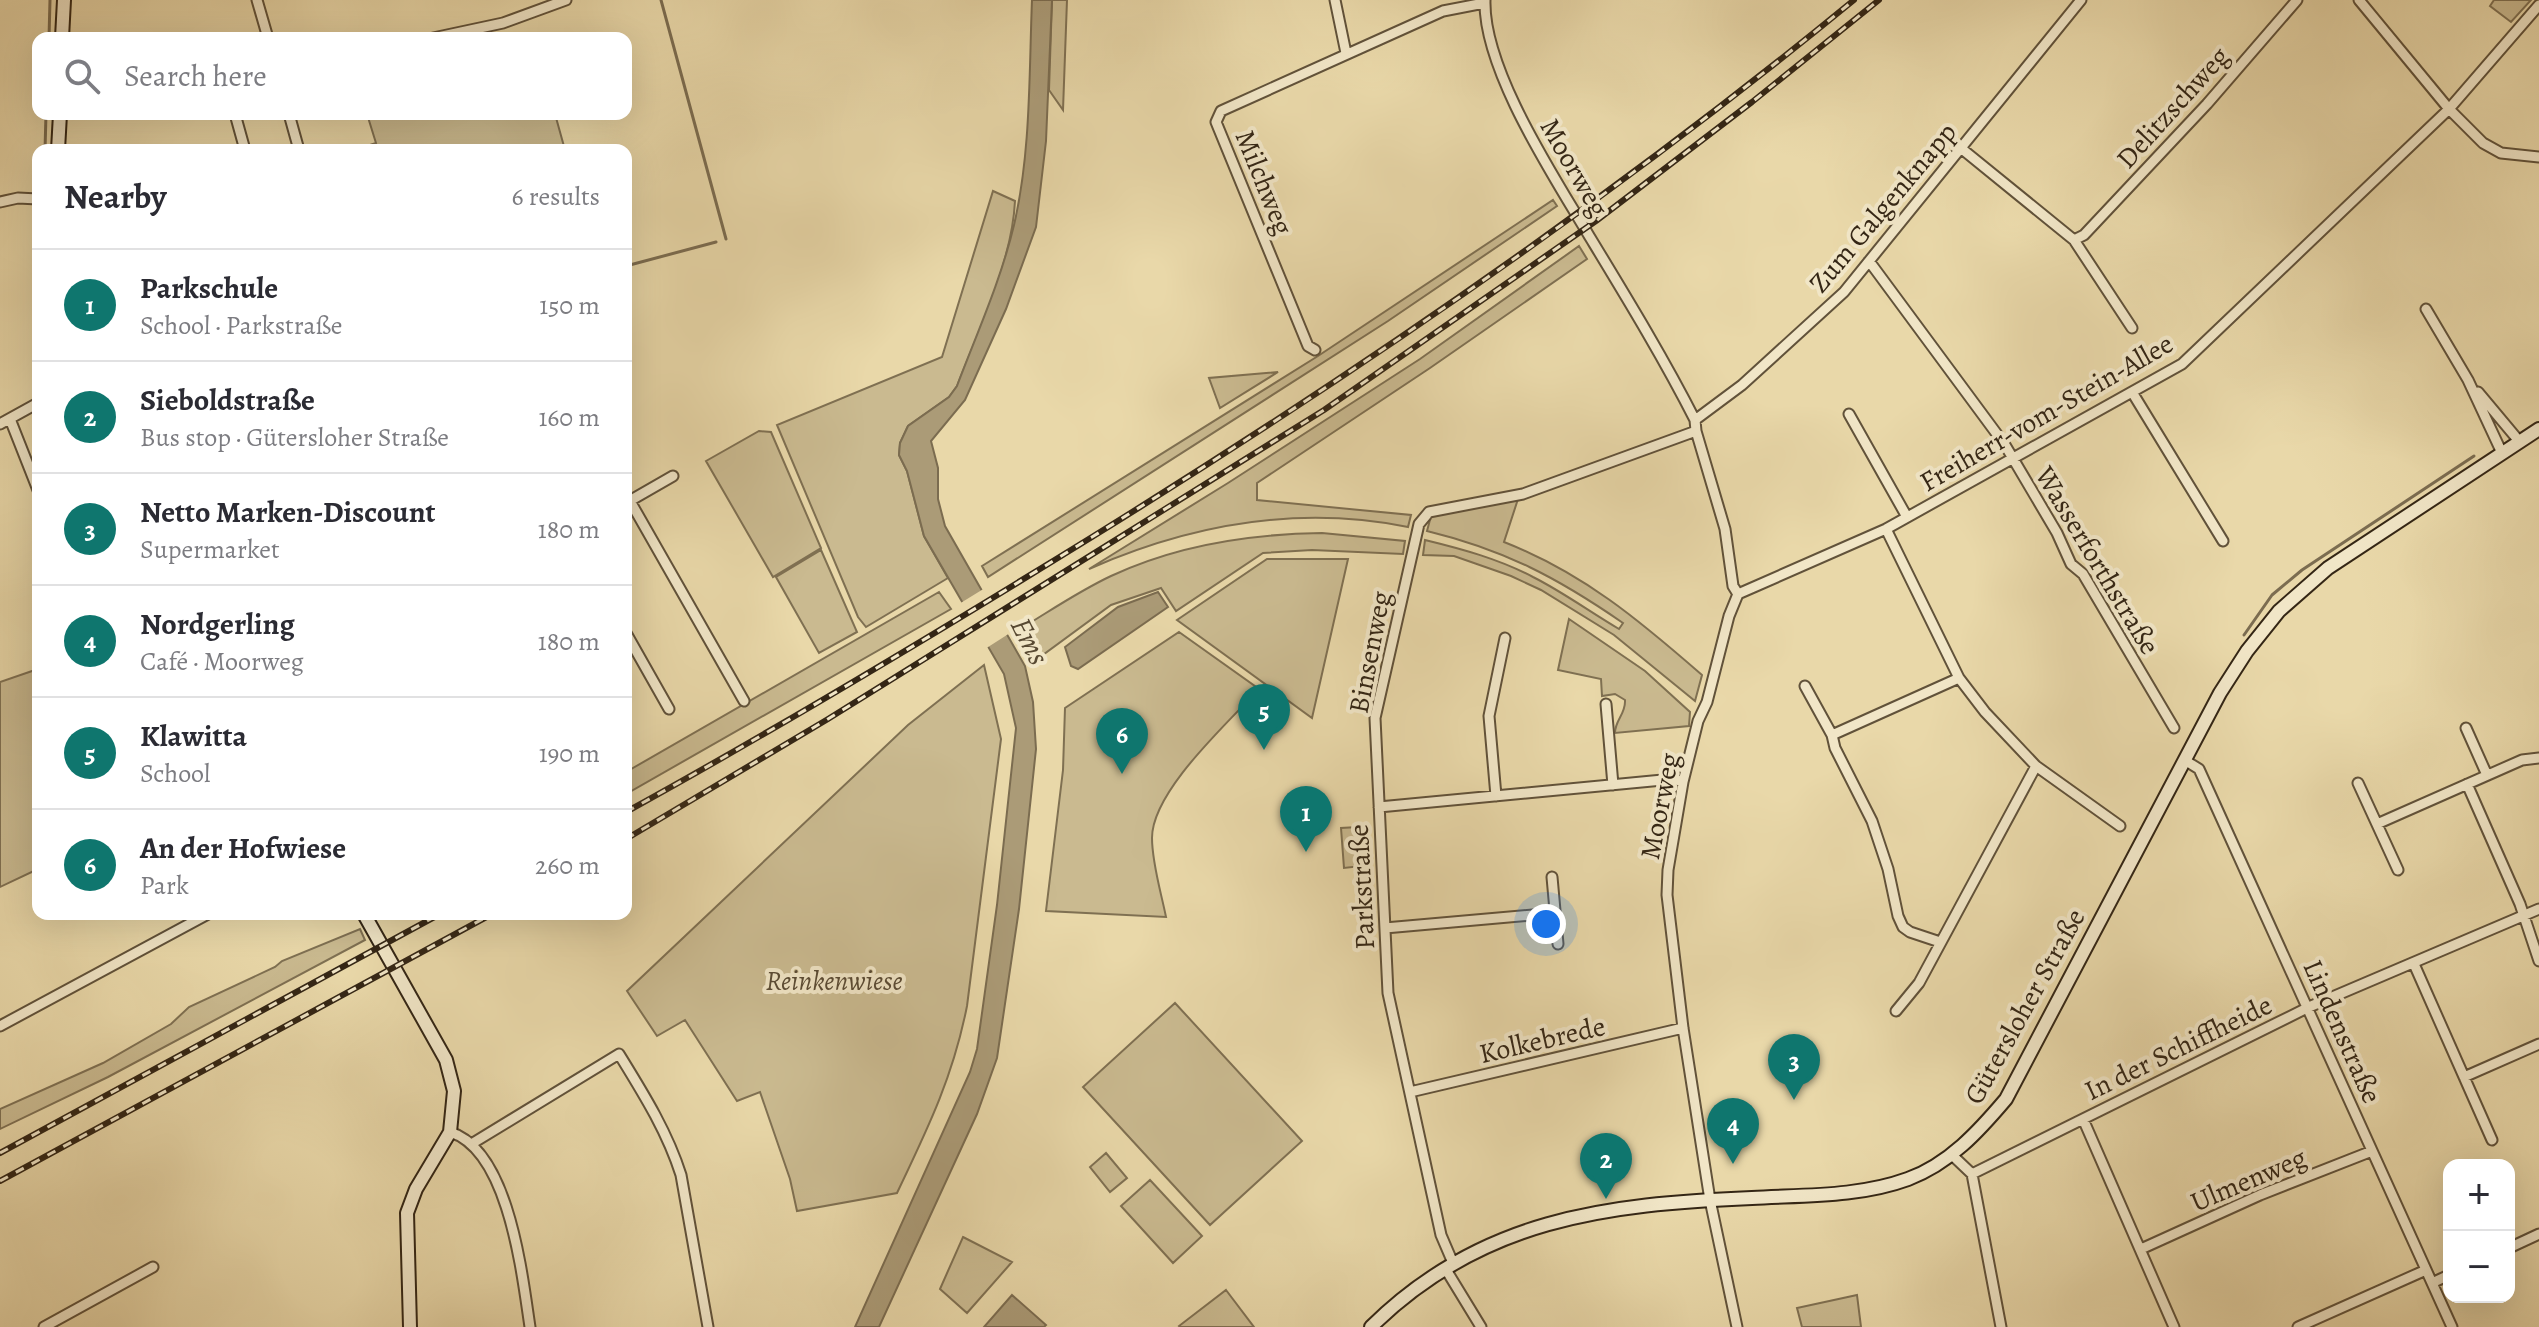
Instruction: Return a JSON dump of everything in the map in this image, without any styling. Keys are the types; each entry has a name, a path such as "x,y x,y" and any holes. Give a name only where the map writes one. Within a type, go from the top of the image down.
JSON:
{"main road":[{"path":"62,32 64,0"},
{"path":"58,144 60,120"},
{"name":"Gütersloher Straße","path":"1371,1327 1409,1292 1449,1265 1491,1244 1577,1216 1639,1205 1871,1190 1910,1179 1952,1155 2006,1099 2220,693 2247,651 2279,611 2328,568 2539,429"},
{"path":"367,920 449,1068 454,1091 450,1132 416,1189 407,1213 410,1327"}],"street":[{"path":"257,0 266,32"},
{"path":"461,32 503,23 566,0"},
{"path":"1335,0 1346,53"},
{"name":"Zum Galgenknapp","path":"1696,426 1844,292 2081,0"},
{"name":"Delitzschweg","path":"2074,240 2084,235 2207,104 2297,0"},
{"path":"2359,0 2449,109 2483,143 2501,153 2539,157"},
{"name":"Milchweg","path":"1315,350 1308,346 1216,122 1221,111 1443,11 1484,1"},
{"name":"Moorweg","path":"1484,1 1489,34 1503,79 1530,135 1696,426 1729,549 1733,586 1738,594 1729,616 1707,702 1698,721 1683,782 1668,870 1667,895 1683,1028 1710,1200 1737,1327"},
{"name":"Freiherr-vom-Stein-Allee","path":"1738,594 1886,529 2182,364 2449,109 2539,5"},
{"path":"237,120 243,144"},
{"path":"290,120 296,144"},
{"path":"1962,149 2074,240 2132,328"},
{"path":"0,202 32,199"},
{"name":"Wasserforthstraße","path":"1869,261 2012,458 2057,533 2071,564 2083,574 2174,728"},
{"path":"2426,309 2468,380 2502,453"},
{"path":"2468,380 2519,441"},
{"path":"2132,392 2223,541"},
{"path":"0,424 32,406"},
{"path":"1849,414 1907,517"},
{"path":"10,419 32,475"},
{"name":"Binsenweg","path":"1379,807 1375,718 1419,524 1429,512 1523,494 1696,426"},
{"path":"632,500 673,476"},
{"path":"632,509 744,701"},
{"path":"1886,529 1959,678 1985,712 2036,766 2120,826"},
{"path":"1496,796 1489,716 1505,638"},
{"path":"632,644 669,709"},
{"path":"1832,735 1959,678"},
{"path":"1805,686 1832,735 1835,748 1872,821 1903,927 1940,942"},
{"path":"1606,704 1613,785"},
{"path":"2466,728 2487,775"},
{"path":"2377,824 2522,760 2539,758"},
{"name":"Lindenstraße","path":"2186,761 2199,769 2452,1327"},
{"path":"1896,1011 1919,983 2036,766"},
{"name":"Parkstraße","path":"1481,1327 1449,1265 1388,993 1379,807 1673,779 1683,782"},
{"path":"2358,783 2398,870"},
{"path":"2467,784 2524,916 2539,961"},
{"path":"1552,877 1558,944"},
{"name":"In der Schiffheide","path":"1972,1174 2309,1007 2539,909"},
{"path":"1385,928 1555,913"},
{"path":"0,1026 197,920"},
{"path":"2414,964 2492,1140"},
{"name":"Kolkebrede","path":"1410,1092 1683,1028"},
{"path":"2464,1077 2539,1044"},
{"path":"473,1143 619,1054 659,1119 681,1175 708,1327"},
{"path":"2083,1119 2174,1327"},
{"path":"450,1132 473,1143 494,1176 513,1229 530,1327"},
{"name":"Ulmenweg","path":"2141,1249 2260,1195 2372,1151"},
{"path":"1952,1155 1972,1174 2001,1327"},
{"path":"2515,1245 2539,1234"},
{"path":"44,1327 153,1267"},
{"path":"2298,1327 2426,1270"},
{"path":"2432,1283 2443,1278"}],"green space":[{"path":"1052,0 1067,0 1063,110 1049,90"},
{"path":"2494,0 2531,0 2511,22 2490,6"},
{"path":"369,120 557,120 563,144 373,144 376,143"},
{"path":"993,191 1015,201 1008,248 993,295 957,386 949,397 908,426 900,443 899,455 907,471 924,536 948,578 866,627 858,617 777,425 942,357"},
{"path":"1553,200 1557,206 1388,321 988,577 982,566 1318,356"},
{"path":"1579,246 1587,259 1257,483 1257,500 1411,515 1408,527 1326,518 1246,523 1166,540 1089,569 1420,359"},
{"path":"1278,372 1220,408 1209,378"},
{"path":"759,431 771,432 821,548 773,577 706,461"},
{"path":"1518,499 1504,542 1585,583 1656,635 1702,675 1695,701 1614,635 1541,590 1454,556 1423,555 1425,540 1494,560 1544,583 1619,629 1623,623 1530,567 1481,547 1427,531 1431,516"},
{"path":"1322,533 1405,541 1403,554 1312,550 1263,553 1176,611 1161,588 1111,605 1040,657 1020,629 1099,582 1162,556 1241,539"},
{"path":"821,550 857,632 819,653 776,577"},
{"path":"1267,559 1348,559 1312,718 1177,620"},
{"path":"939,592 951,609 632,791 632,769"},
{"path":"1569,619 1645,671 1690,712 1689,726 1615,733 1625,700 1615,694 1602,696 1601,679 1558,670"},
{"path":"1179,632 1259,689 1178,779 1155,819 1152,848 1166,917 1046,911 1063,770 1065,708"},
{"name":"Reinkenwiese","path":"984,665 1001,739 967,1006 947,1079 897,1193 797,1211 790,1179 760,1092 737,1101 685,1020 657,1036 627,991 908,725"},
{"path":"32,671 32,872 0,887 0,682"},
{"path":"1358,827 1359,831 1367,830 1370,865 1344,868 1341,828"},
{"path":"360,929 365,940 108,1077 0,1129 0,1109 103,1063 171,1024 189,1007 282,961"},
{"path":"1175,1003 1302,1141 1210,1225 1083,1087"},
{"path":"1106,1153 1127,1178 1110,1192 1090,1167"},
{"path":"1150,1180 1202,1236 1173,1263 1121,1206"},
{"path":"963,1237 1012,1262 967,1313 940,1289"},
{"path":"1226,1290 1254,1327 1179,1326"},
{"path":"1857,1295 1861,1327 1802,1327 1797,1308"}],"shaded area":[{"path":"1032,0 1052,0 1046,141 1036,227 1006,309 965,400 931,441 938,468 938,499 945,526 1025,666 1033,702 1036,749 1019,909 997,1058 977,1114 879,1327 855,1327 970,1072 977,1049 997,905 1016,728 1004,674 924,536 907,471 899,455 900,443 908,426 949,397 957,386 1009,246 1024,169"},
{"path":"1158,592 1168,607 1078,669 1071,666 1065,647 1118,607"},
{"path":"1012,1295 1046,1325 984,1327"}],"pier":[{"path":"985,588 1010,633 985,649 959,604"}],"waterway":[{"path":"49,32 50,0"},
{"path":"661,0 726,239"},
{"path":"45,144 46,120"},
{"path":"632,264 716,242"},
{"path":"2244,635 2272,595 2302,570 2474,456"}],"railway":[{"path":"632,809 919,643 1289,412 1577,214 1854,0"},
{"path":"632,835 828,719 1324,410 1596,221 1879,0"},
{"path":"0,1153 429,920"},
{"path":"0,1181 481,920"}],"place":[{"name":"Klawitta","path":"1264,750"},
{"name":"An der Hofwiese","path":"1122,774"},
{"name":"Parkschule","path":"1306,852"},
{"name":"Netto Marken-Discount","path":"1794,1100"},
{"name":"Nordgerling","path":"1733,1164"},
{"name":"Sieboldstraße","path":"1606,1199"}],"water label":[{"name":"Ems","path":"1030,641"}]}
